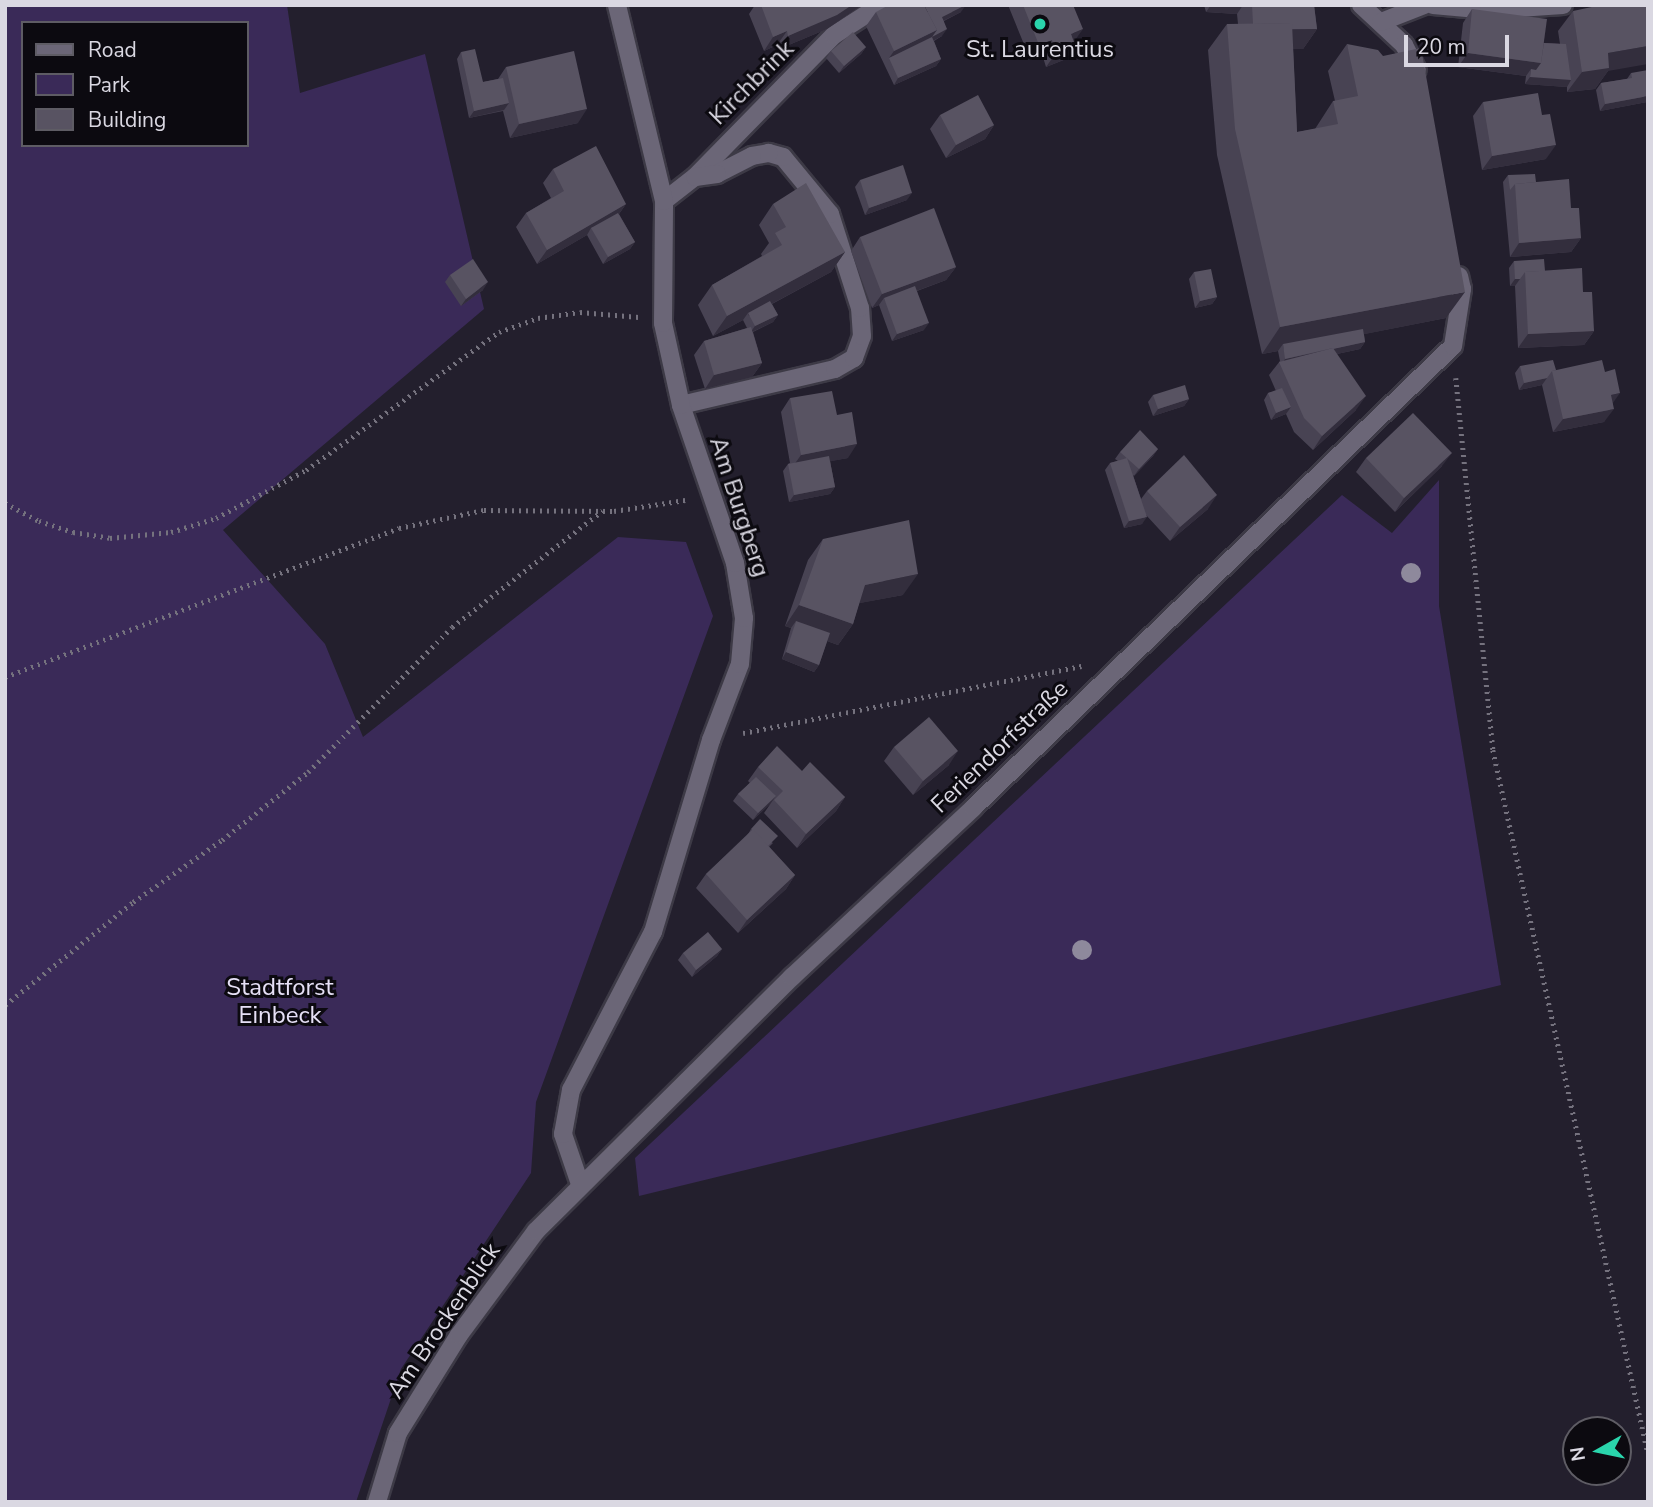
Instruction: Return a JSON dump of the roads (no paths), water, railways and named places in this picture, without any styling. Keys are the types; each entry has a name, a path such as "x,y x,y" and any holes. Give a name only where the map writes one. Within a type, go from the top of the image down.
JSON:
{"street":[{"name":"Am Burgberg","path":"580,1184 563,1133 571,1090 653,932 711,740 740,664 744,618 735,563 681,405 663,323 664,201 617,5"},
{"name":"Kirchbrink","path":"664,201 695,177 834,35 881,5"},
{"path":"1361,5 1404,45 1420,74 1422,88"},
{"path":"1381,22 1424,5"},
{"path":"1433,5 1489,9 1563,5"},
{"path":"681,405 835,369 853,358 862,336 860,308 830,215 783,157 769,153 752,156 717,174 695,177"},
{"name":"Feriendorfstraße","path":"580,1184 792,977 1453,346 1462,289 1457,262"},
{"name":"Am Brockenblick","path":"377,1502 398,1433 459,1335 536,1231 580,1184"}],"place":[{"name":"St. Laurentius","path":"1040,24"}],"park label":[{"name":"Stadtforst Einbeck","path":"280,1002"}]}
